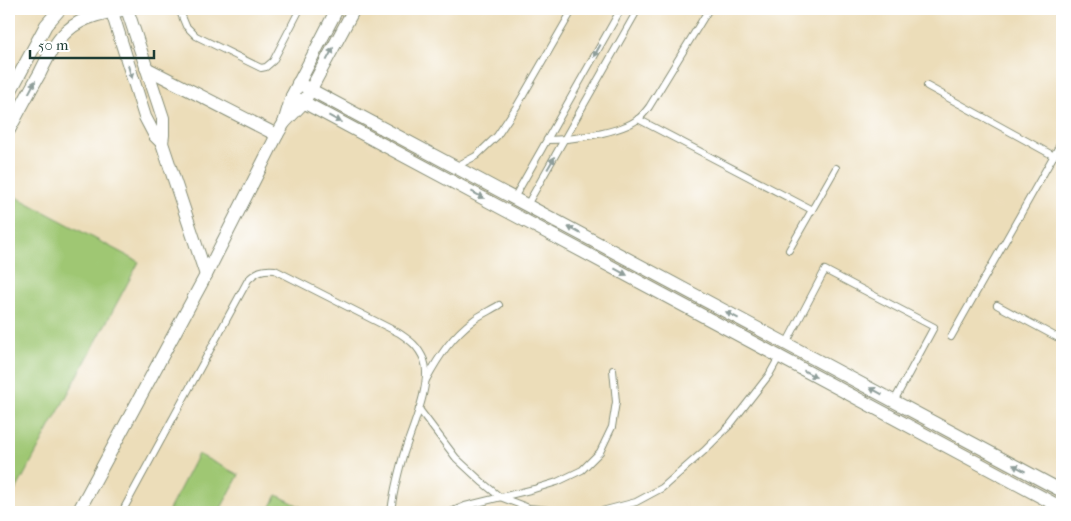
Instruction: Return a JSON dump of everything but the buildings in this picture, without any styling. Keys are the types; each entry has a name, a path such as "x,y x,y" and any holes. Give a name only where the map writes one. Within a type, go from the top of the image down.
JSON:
{"street":[{"path":"9,94 46,25 60,9"},
{"path":"9,130 47,59 66,31 88,18 111,10 128,9 163,118 164,135 162,143"},
{"path":"284,123 298,83 337,9"},
{"path":"78,512 206,275 277,135 284,123 304,102 354,9"},
{"path":"111,10 145,117 152,131 162,143 206,275"},
{"path":"146,68 277,135"},
{"path":"298,83 1062,491"},
{"path":"292,96 1062,508"},
{"path":"440,175 455,167"},
{"path":"507,211 514,198"},
{"path":"520,218 527,205"},
{"path":"779,357 786,344"},
{"path":"886,415 894,401"}],"lane":[{"path":"179,9 186,26 196,36 261,68 266,67 273,61 300,9"},
{"path":"455,167 476,156 497,136 517,106 573,9"},
{"path":"514,198 621,9"},
{"path":"527,205 638,9"},
{"path":"547,140 564,140 611,131 625,127 638,119 649,107 709,9"},
{"path":"927,86 1054,156"},
{"path":"638,119 812,210"},
{"path":"951,337 1062,141"},
{"path":"789,250 836,168"},
{"path":"122,512 248,280 255,273 275,270 399,333 414,343 425,362 426,382"},
{"path":"786,344 825,270 934,327 894,401"},
{"path":"391,512 403,457 426,382 438,358 455,336 475,319 499,305"},
{"path":"997,305 1062,340"},
{"path":"419,409 456,458 500,496 530,508 598,512 636,502 662,488 730,425 769,375 779,357"},
{"path":"450,512 464,506 557,482 582,470 600,452 612,427 616,402 613,370"}],"green space":[{"path":"9,193 139,262 16,490 9,486"},
{"path":"198,454 239,475 219,512 168,512"},
{"path":"277,495 311,512 268,512"}]}
